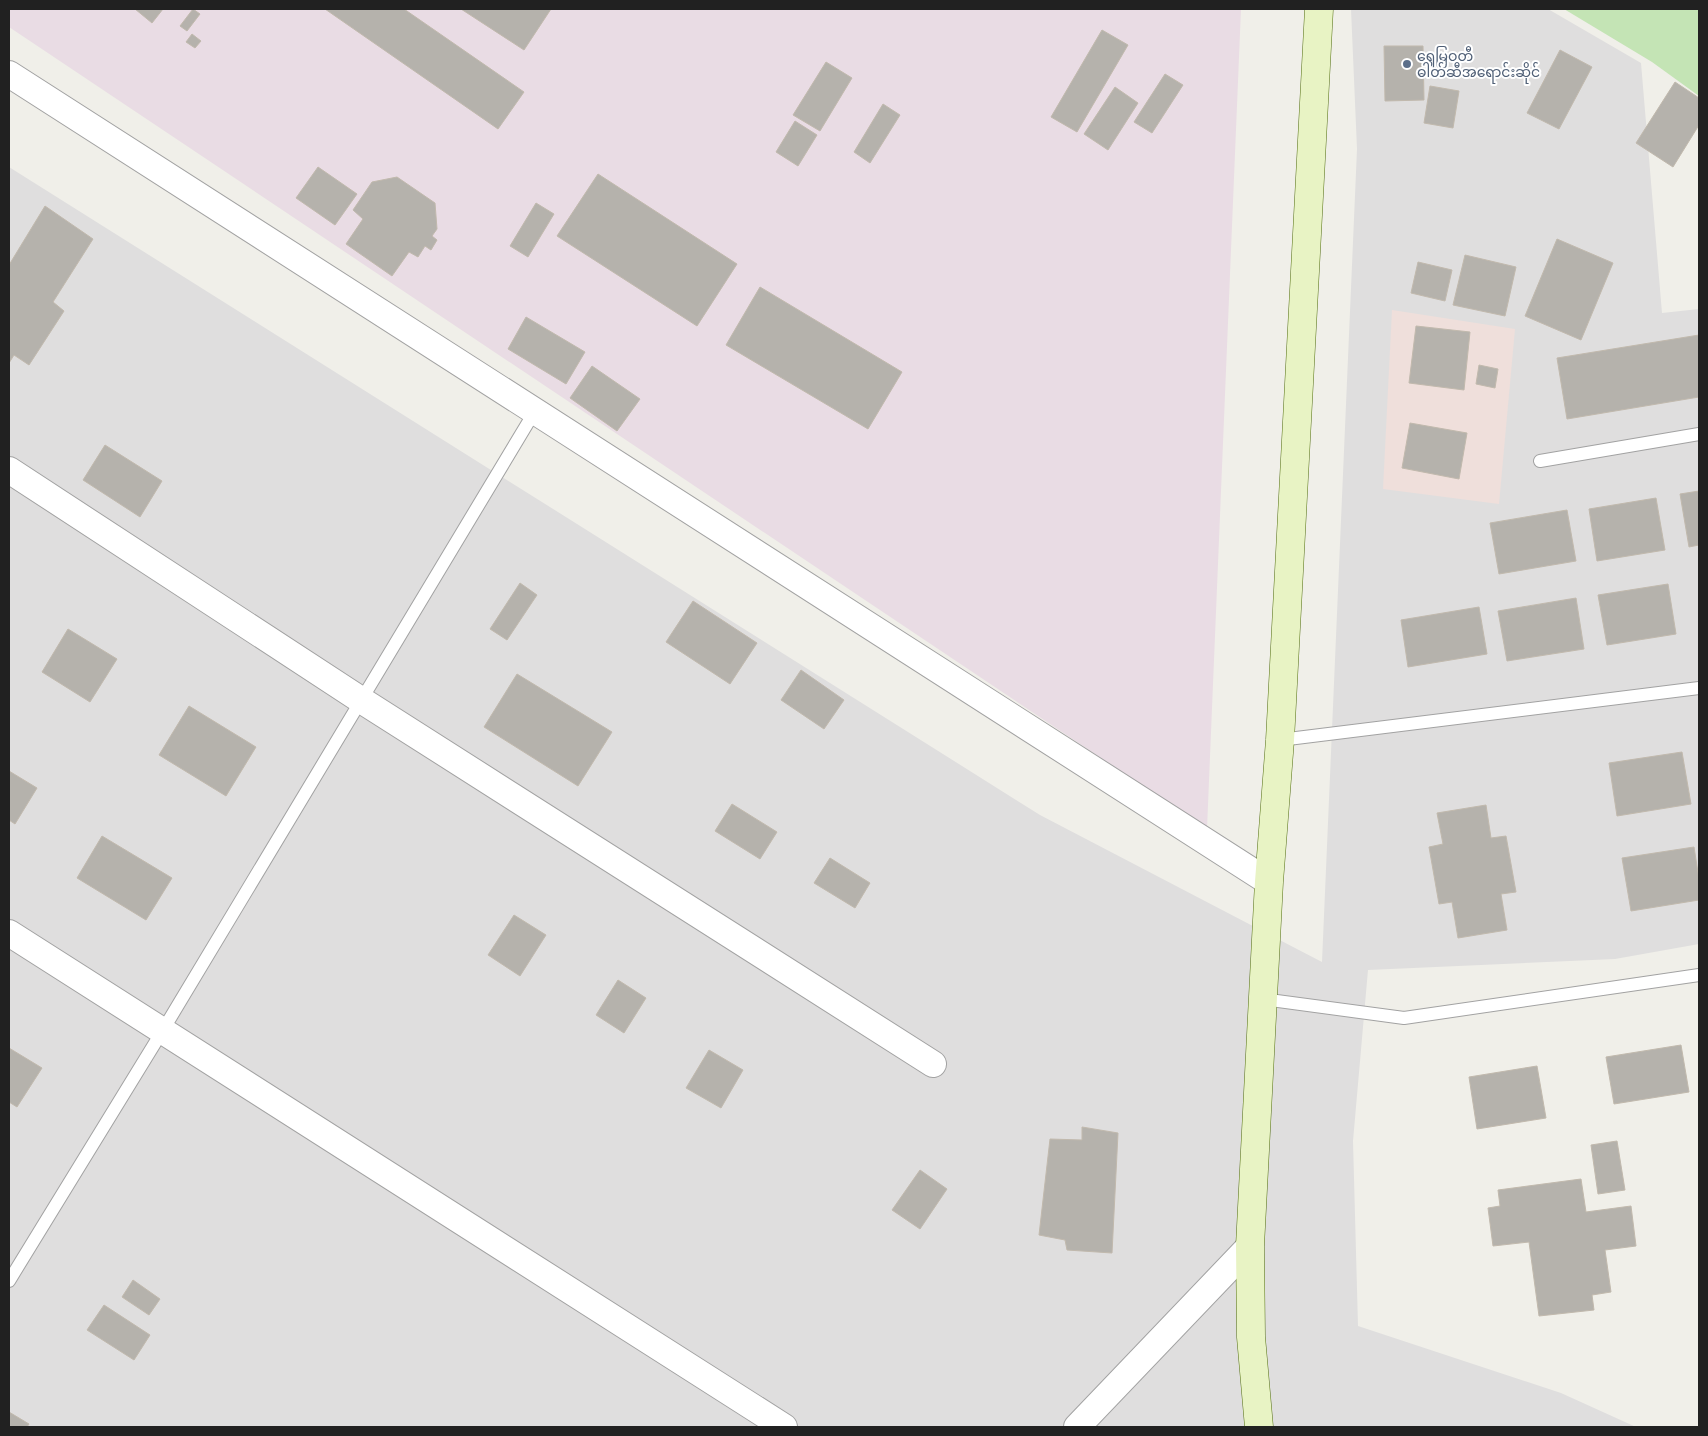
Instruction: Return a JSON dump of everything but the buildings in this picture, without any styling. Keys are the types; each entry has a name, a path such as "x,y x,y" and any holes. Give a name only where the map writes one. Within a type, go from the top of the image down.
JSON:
{"main road":[{"path":"1259,1427 1251,1337 1250,1246 1268,882 1280,740 1319,9"}],"street":[{"path":"9,74 1268,882"},
{"path":"9,470 361,700 933,1064"},
{"path":"9,933 784,1427"},
{"path":"1077,1427 1250,1246"}],"lane":[{"path":"9,1282 163,1030 534,411"},
{"path":"1540,461 1699,434"},
{"path":"1280,740 1699,688"},
{"path":"1263,999 1404,1018 1699,975"}],"shaded area":[{"path":"9,9 1241,9 1207,829 9,27"},
{"path":"1351,9 1548,9 1641,63 1662,313 1699,309 1699,944 1615,959 1368,970 1353,1141 1358,1326 1561,1393 1636,1427 9,1427 9,167 1040,815 1322,962 1357,149"},
{"path":"1392,310 1515,329 1499,504 1383,489"}],"green space":[{"path":"1564,9 1699,9 1699,96 1652,62"}],"place":[{"name":"ရွှေမြဝတီ ဓါတ်ဆီအရောင်းဆိုင်","path":"1407,64"}]}
